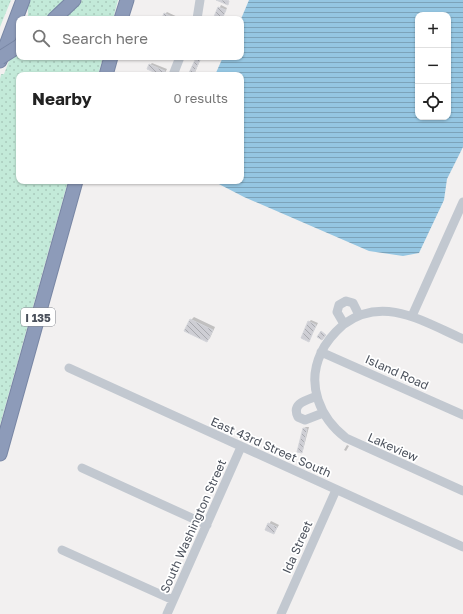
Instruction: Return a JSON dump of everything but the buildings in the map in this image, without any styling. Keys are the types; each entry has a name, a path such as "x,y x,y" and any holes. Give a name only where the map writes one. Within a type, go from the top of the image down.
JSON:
{"highway":[{"path":"17,16 23,0"},
{"path":"57,16 74,0"},
{"path":"122,16 126,0"},
{"path":"0,61 16,19"},
{"path":"0,58 16,48"},
{"path":"107,72 110,60"},
{"name":"I 135","path":"0,454 75,184"}],"street":[{"path":"197,16 200,0"},
{"path":"173,72 179,60"},
{"path":"412,316 463,202"},
{"path":"344,324 337,312 337,309 342,302 346,301 353,303 359,315"},
{"name":"Lakeview","path":"463,339 412,316 385,310 372,311 359,315 344,324 328,340 316,364 315,377 317,396 323,413 331,425 346,438 463,491"},
{"name":"Island Road","path":"321,352 463,415"},
{"name":"East 43rd Street South","path":"69,368 463,547"},
{"path":"317,396 301,402 298,405 296,413 298,417 305,420 323,413"},
{"name":"South Washington Street","path":"167,614 241,447"},
{"path":"82,468 206,525"},
{"name":"Ida Street","path":"281,614 336,490"},
{"path":"62,550 173,600"}],"green space":[{"path":"0,0 11,0 0,27"},
{"path":"28,0 65,0 48,16 28,16"},
{"path":"82,0 118,0 114,16 65,16"},
{"path":"16,55 16,60 102,60 99,72 16,72 16,184 67,184 0,425 0,79 1,74 4,74 9,61"}],"water":[{"path":"249,0 463,0 463,147 447,179 444,200 419,253 403,256 369,251 244,197 219,184 244,184 244,72 216,72 222,60 244,60 244,16 242,16"}]}
